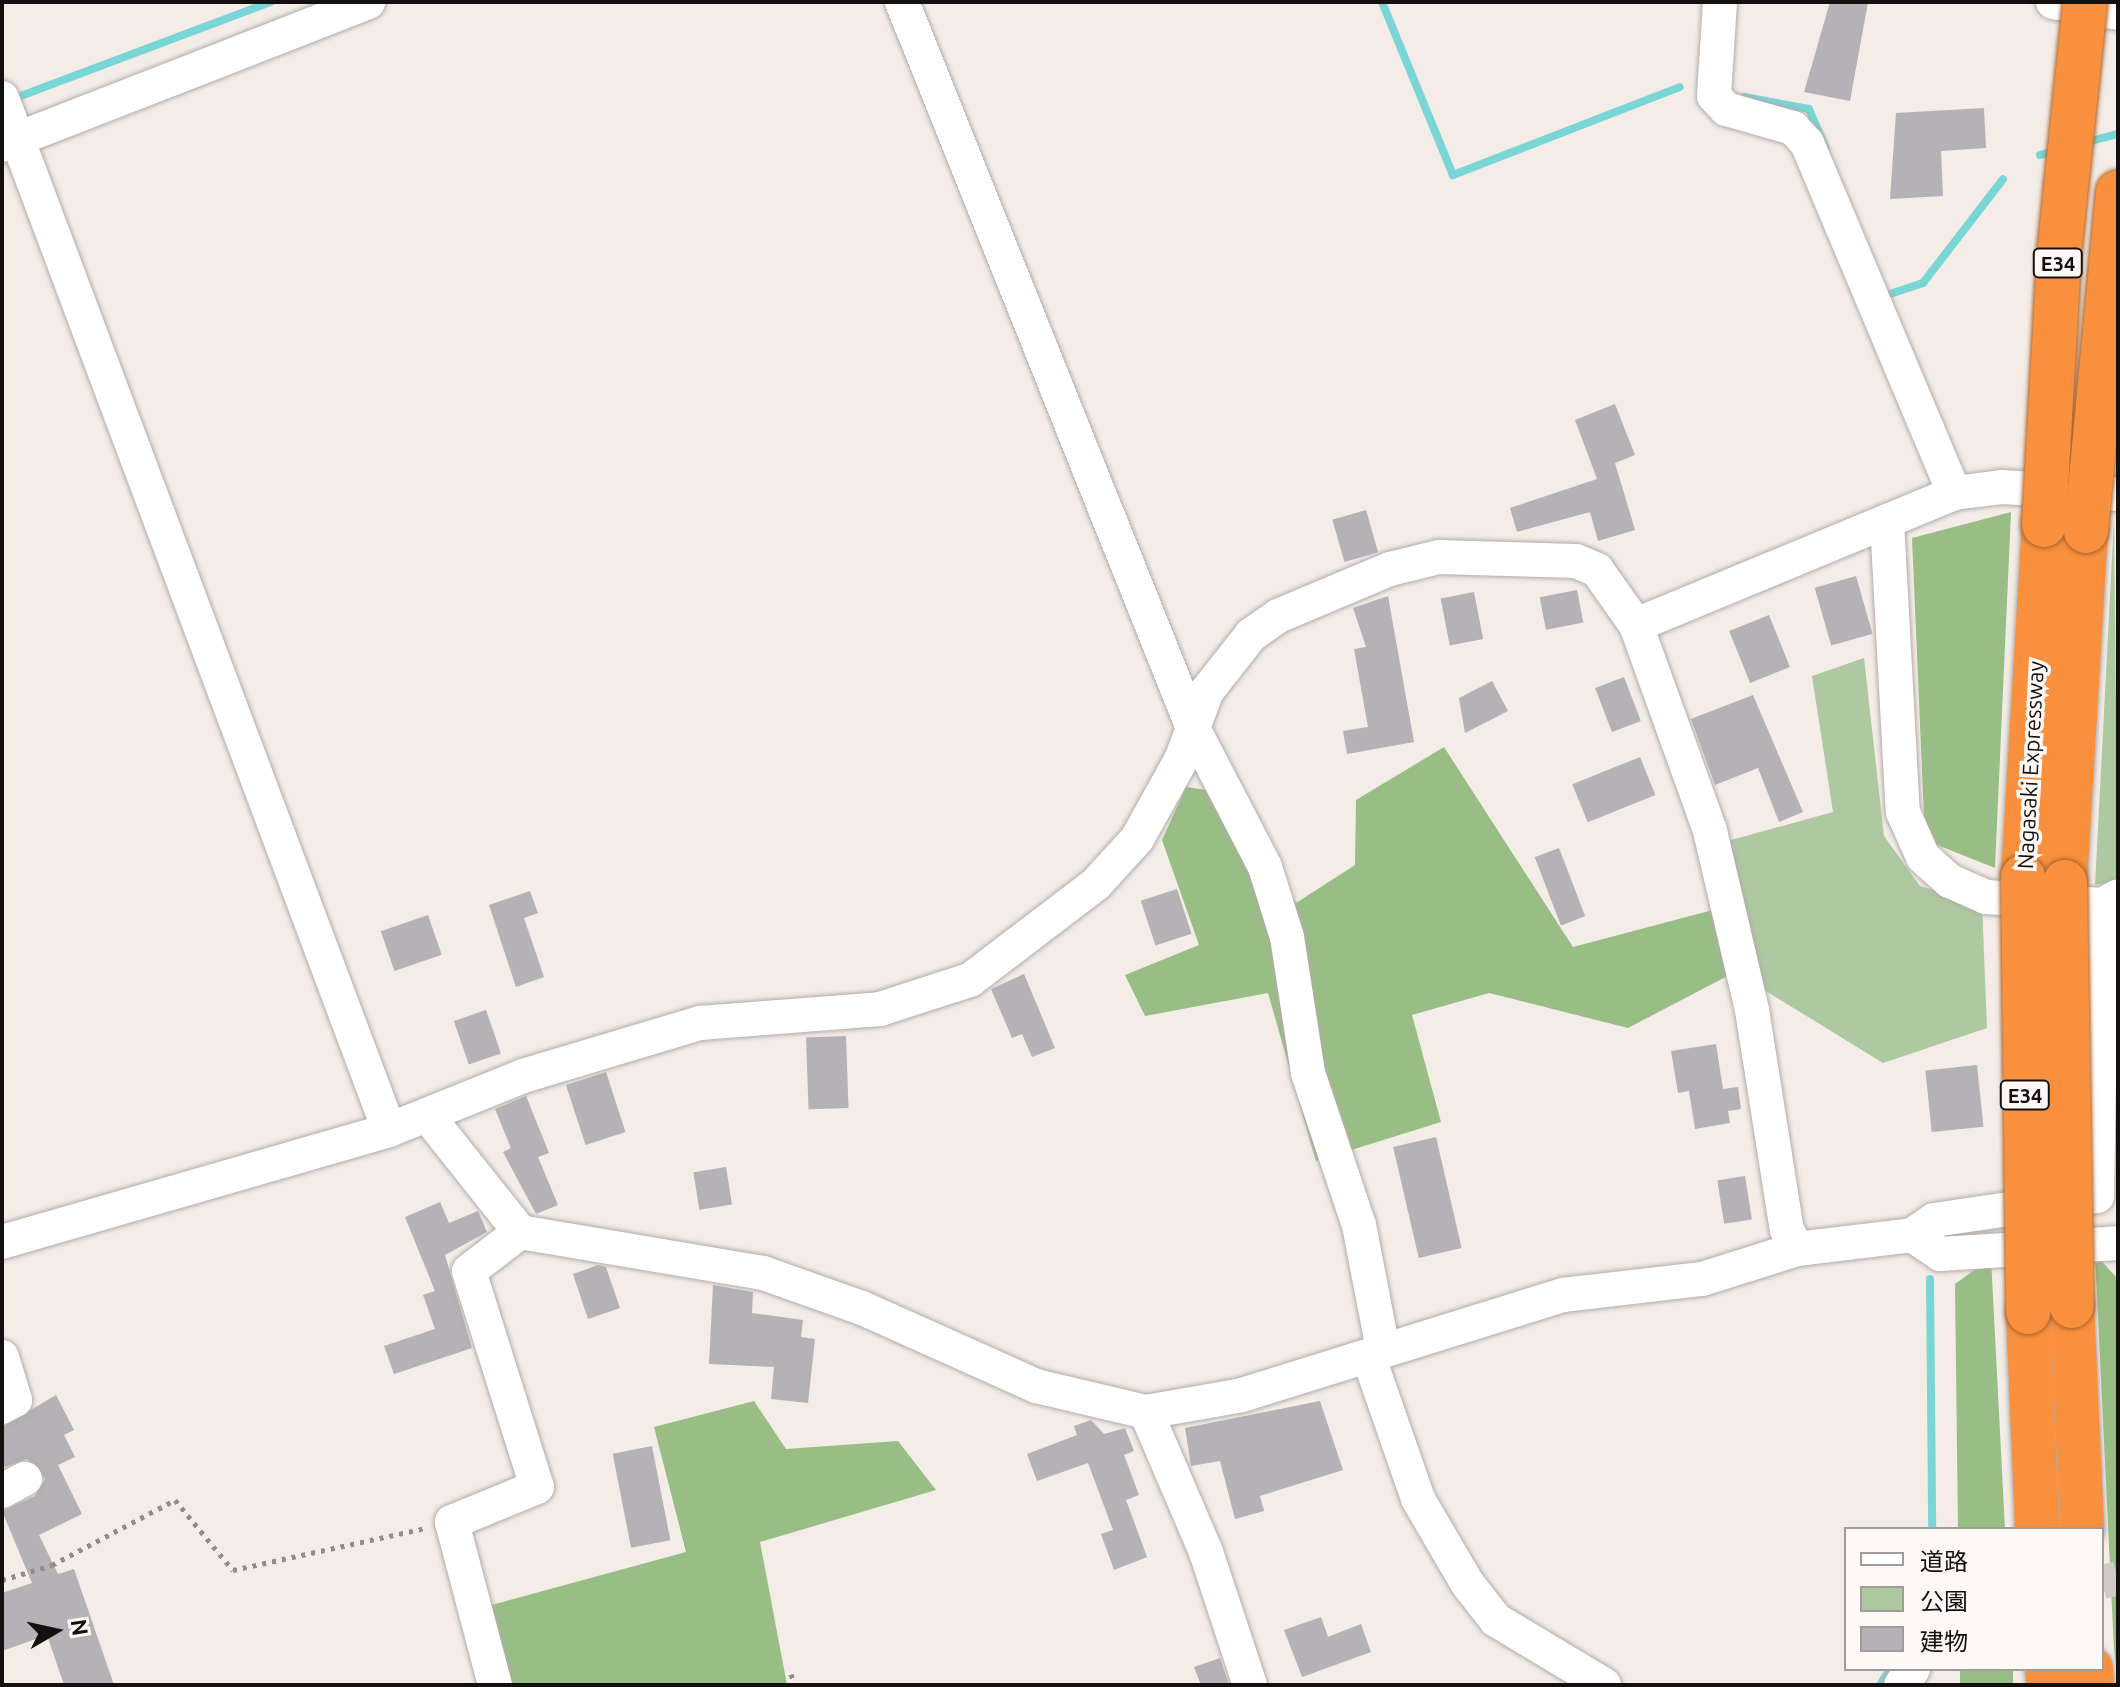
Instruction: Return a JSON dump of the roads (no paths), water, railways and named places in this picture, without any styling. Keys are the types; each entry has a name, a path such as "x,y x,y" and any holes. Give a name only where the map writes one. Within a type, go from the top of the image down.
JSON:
{"highway":[{"name":"Nagasaki Expressway","path":"2037,1527 2028,1312 2044,879 2065,528 2059,255 2085,2"},
{"name":"Nagasaki Expressway","path":"2065,528 2118,193"},
{"name":"Nagasaki Expressway","path":"2044,879 2072,1306 2082,1527"}],"street":[{"path":"10,142 368,2"},
{"path":"902,2 1193,728 1253,840 1287,937 1308,1073 1359,1225 1376,1354 1418,1499 1467,1583 1496,1620 1604,1685"},
{"path":"1720,2 1714,96 1726,109 1793,128 1807,143 1954,493"},
{"path":"2053,2 2118,13"},
{"path":"2,98 10,142 389,1130"},
{"path":"1636,625 1954,493 2002,487 2118,494"},
{"path":"427,1115 520,1232 763,1273 862,1308 1036,1386 1146,1412 1242,1395 1563,1295 1702,1279 1797,1249 1912,1235 1934,1220 2097,1196 2110,900 1986,897 1950,881 1923,857 1903,812 1887,521"},
{"path":"2,1242 389,1130 523,1076 700,1023 880,1009 970,980 1096,884 1137,839 1225,661 1278,616 1439,557 1576,561 1597,570 1636,625 1710,831 1752,1010 1787,1230 1797,1249"},
{"path":"495,1685 452,1522 537,1487 469,1271 520,1232"},
{"path":"1912,1235 1940,1254 2118,1243"},
{"path":"2,1357 15,1400 2,1407"},
{"path":"1146,1412 1206,1552 1250,1685"}],"waterway":[{"path":"10,100 271,2"},
{"path":"1382,2 1453,175 1680,87"},
{"path":"1744,97 1809,109 1826,149"},
{"path":"2084,143 2118,134"},
{"path":"2040,155 2055,151"},
{"path":"1884,296 1923,283 2003,179"},
{"path":"1930,1279 1932,1527"},
{"path":"1880,1685 1889,1671"}],"tunnel":[{"path":"2104,1582 2118,1578"}]}
